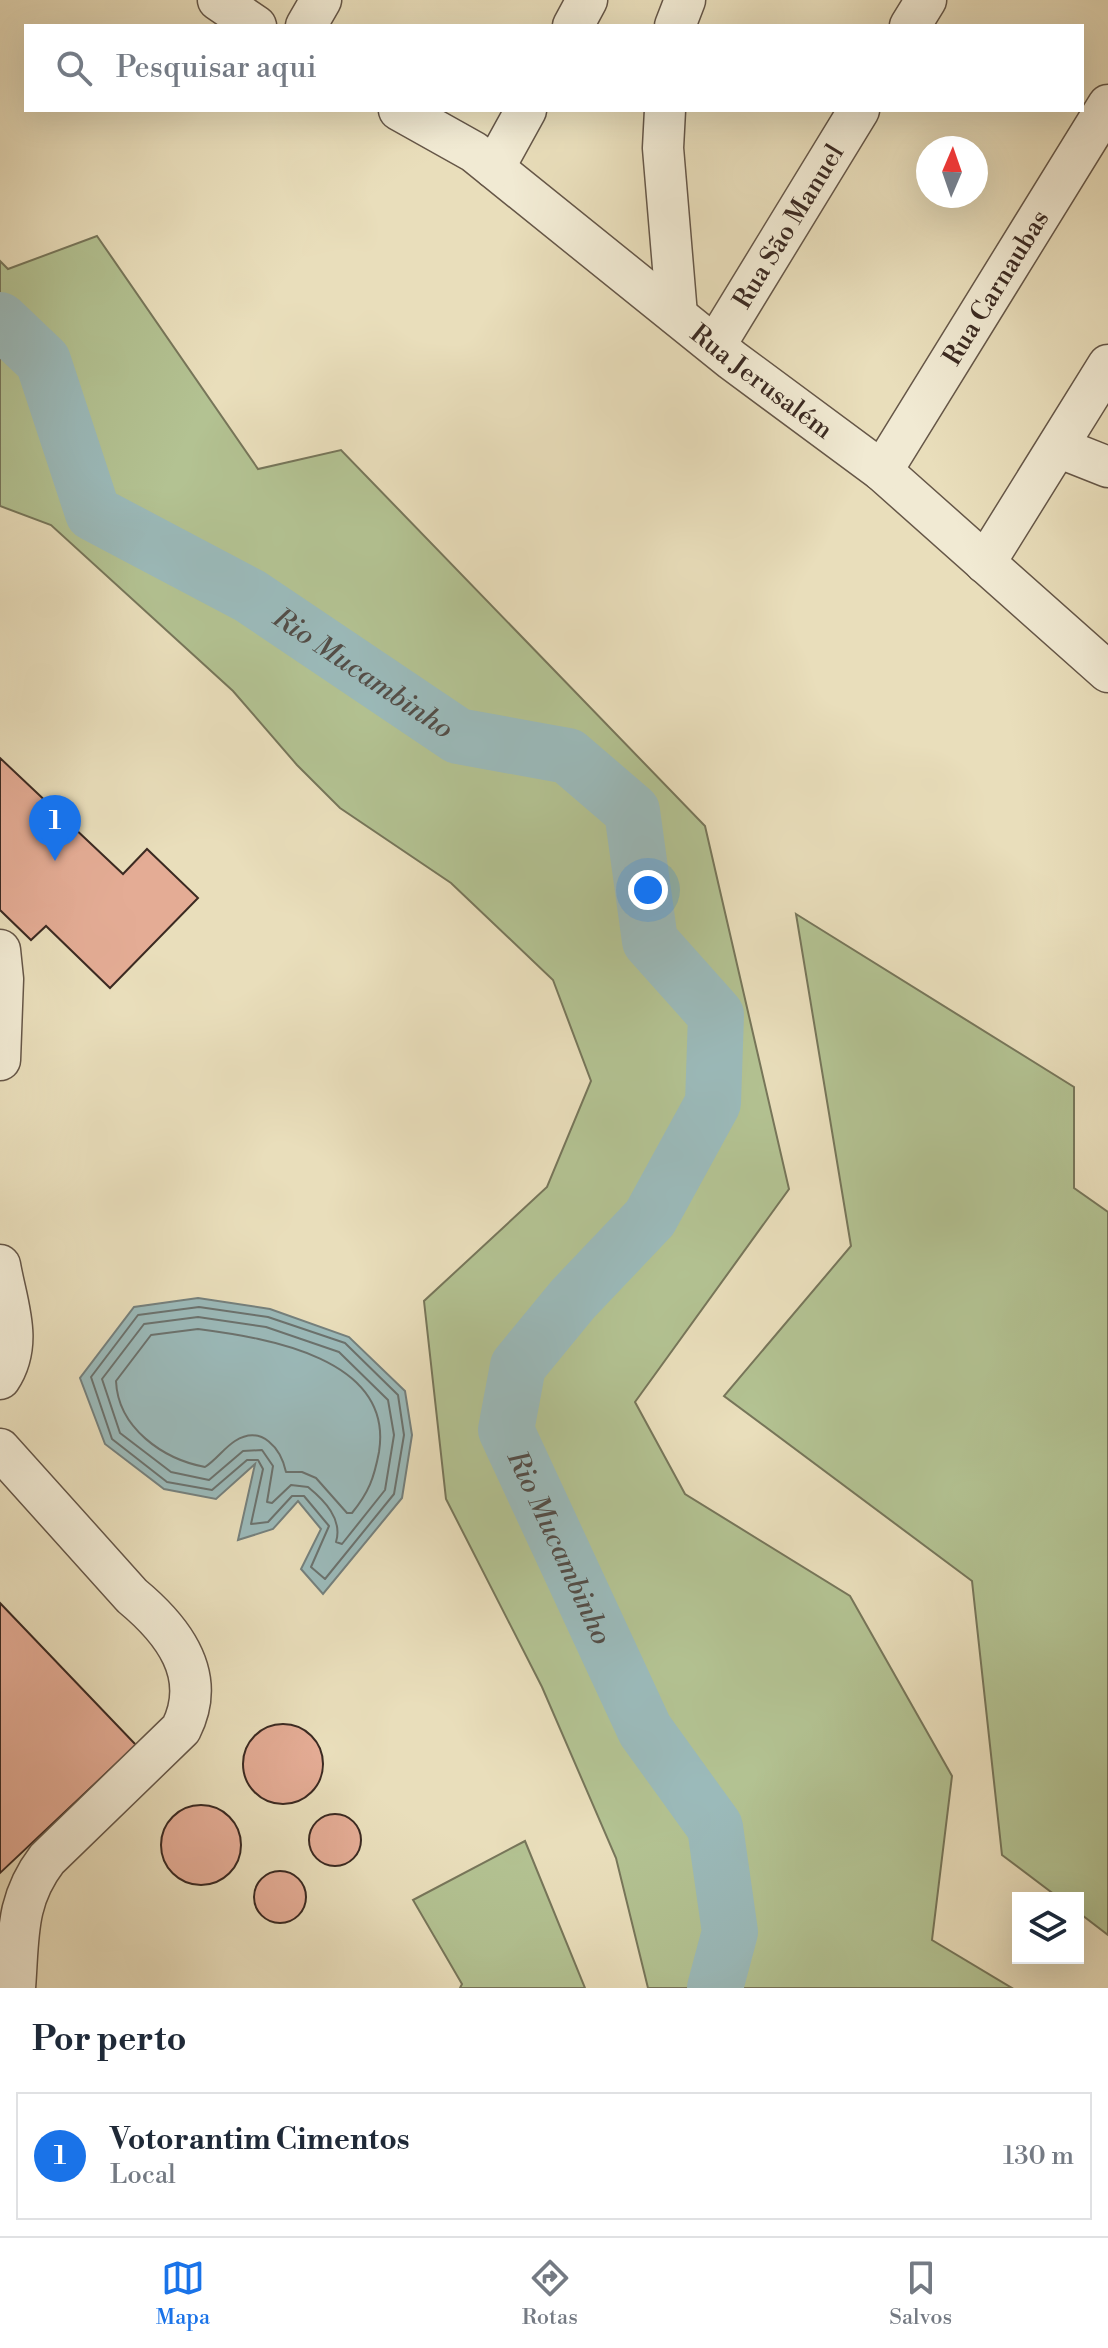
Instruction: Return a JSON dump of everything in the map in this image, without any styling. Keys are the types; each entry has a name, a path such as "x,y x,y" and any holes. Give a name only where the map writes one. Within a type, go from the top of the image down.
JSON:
{"street":[{"path":"218,0 253,24"},
{"path":"307,24 321,0"},
{"path":"574,24 587,0"},
{"path":"676,24 685,0"},
{"path":"911,24 926,0"},
{"name":"Rua Carnaubas","path":"882,471 1108,105"},
{"name":"Rua Jerusalém","path":"403,112 474,152 677,315 882,471 1108,672"},
{"path":"494,168 525,112"},
{"path":"665,112 663,148 677,315"},
{"name":"Rua São Manuel","path":"716,344 858,112"},
{"path":"985,563 1060,448 1108,365"},
{"path":"1060,448 1108,467"},
{"path":"0,950 3,979 0,1060"},
{"path":"0,1265 14,1344 9,1365 0,1379"},
{"path":"0,1449 169,1635 188,1662 191,1710 181,1729 47,1859 29,1883 22,1909 15,1988"}],"green space":[{"path":"97,236 258,469 341,450 705,826 789,1189 635,1402 685,1494 850,1596 952,1776 932,1940 1012,1988 648,1988 616,1858 542,1687 446,1499 424,1301 547,1187 591,1081 553,980 451,883 340,808 297,765 233,691 51,525 0,506 0,261 8,269"},
{"path":"796,914 1074,1087 1074,1188 1108,1212 1108,1935 1084,1917 1084,1892 1051,1892 1002,1855 972,1581 724,1396 851,1246"},
{"path":"525,1841 585,1988 460,1988 462,1984 413,1900"}],"water":[{"path":"198,1298 270,1309 349,1337 405,1391 412,1435 402,1498 323,1594 301,1569 321,1529 298,1501 273,1529 238,1540 255,1464 216,1499 164,1489 105,1444 80,1378 134,1307"}],"building":[{"path":"0,758 123,874 147,849 198,898 110,988 46,926 31,940 0,910"},
{"path":"0,1603 136,1745 0,1873"},
{"path":"283,1724 298,1727 311,1736 320,1749 323,1764 320,1779 311,1792 298,1801 283,1804 268,1801 255,1792 246,1779 243,1764 246,1749 255,1736 268,1727"},
{"path":"201,1805 216,1808 229,1817 238,1830 241,1845 238,1860 229,1873 216,1882 201,1885 186,1882 173,1873 164,1860 161,1845 164,1830 173,1817 186,1808"},
{"path":"335,1814 354,1821 361,1840 354,1859 335,1866 316,1859 309,1840 316,1821"},
{"path":"280,1871 299,1878 306,1897 299,1916 280,1923 261,1916 254,1897 261,1878"}],"waterway":[{"name":"Rio Mucambinho","path":"0,320 43,361 93,513 250,596 458,736 568,756 632,811 650,941 716,1015 713,1103 650,1218 573,1299 518,1366 506,1430 645,1730 715,1827 730,1932 715,1988"}],"place":[{"name":"Votorantim Cimentos","path":"55,861"}]}
